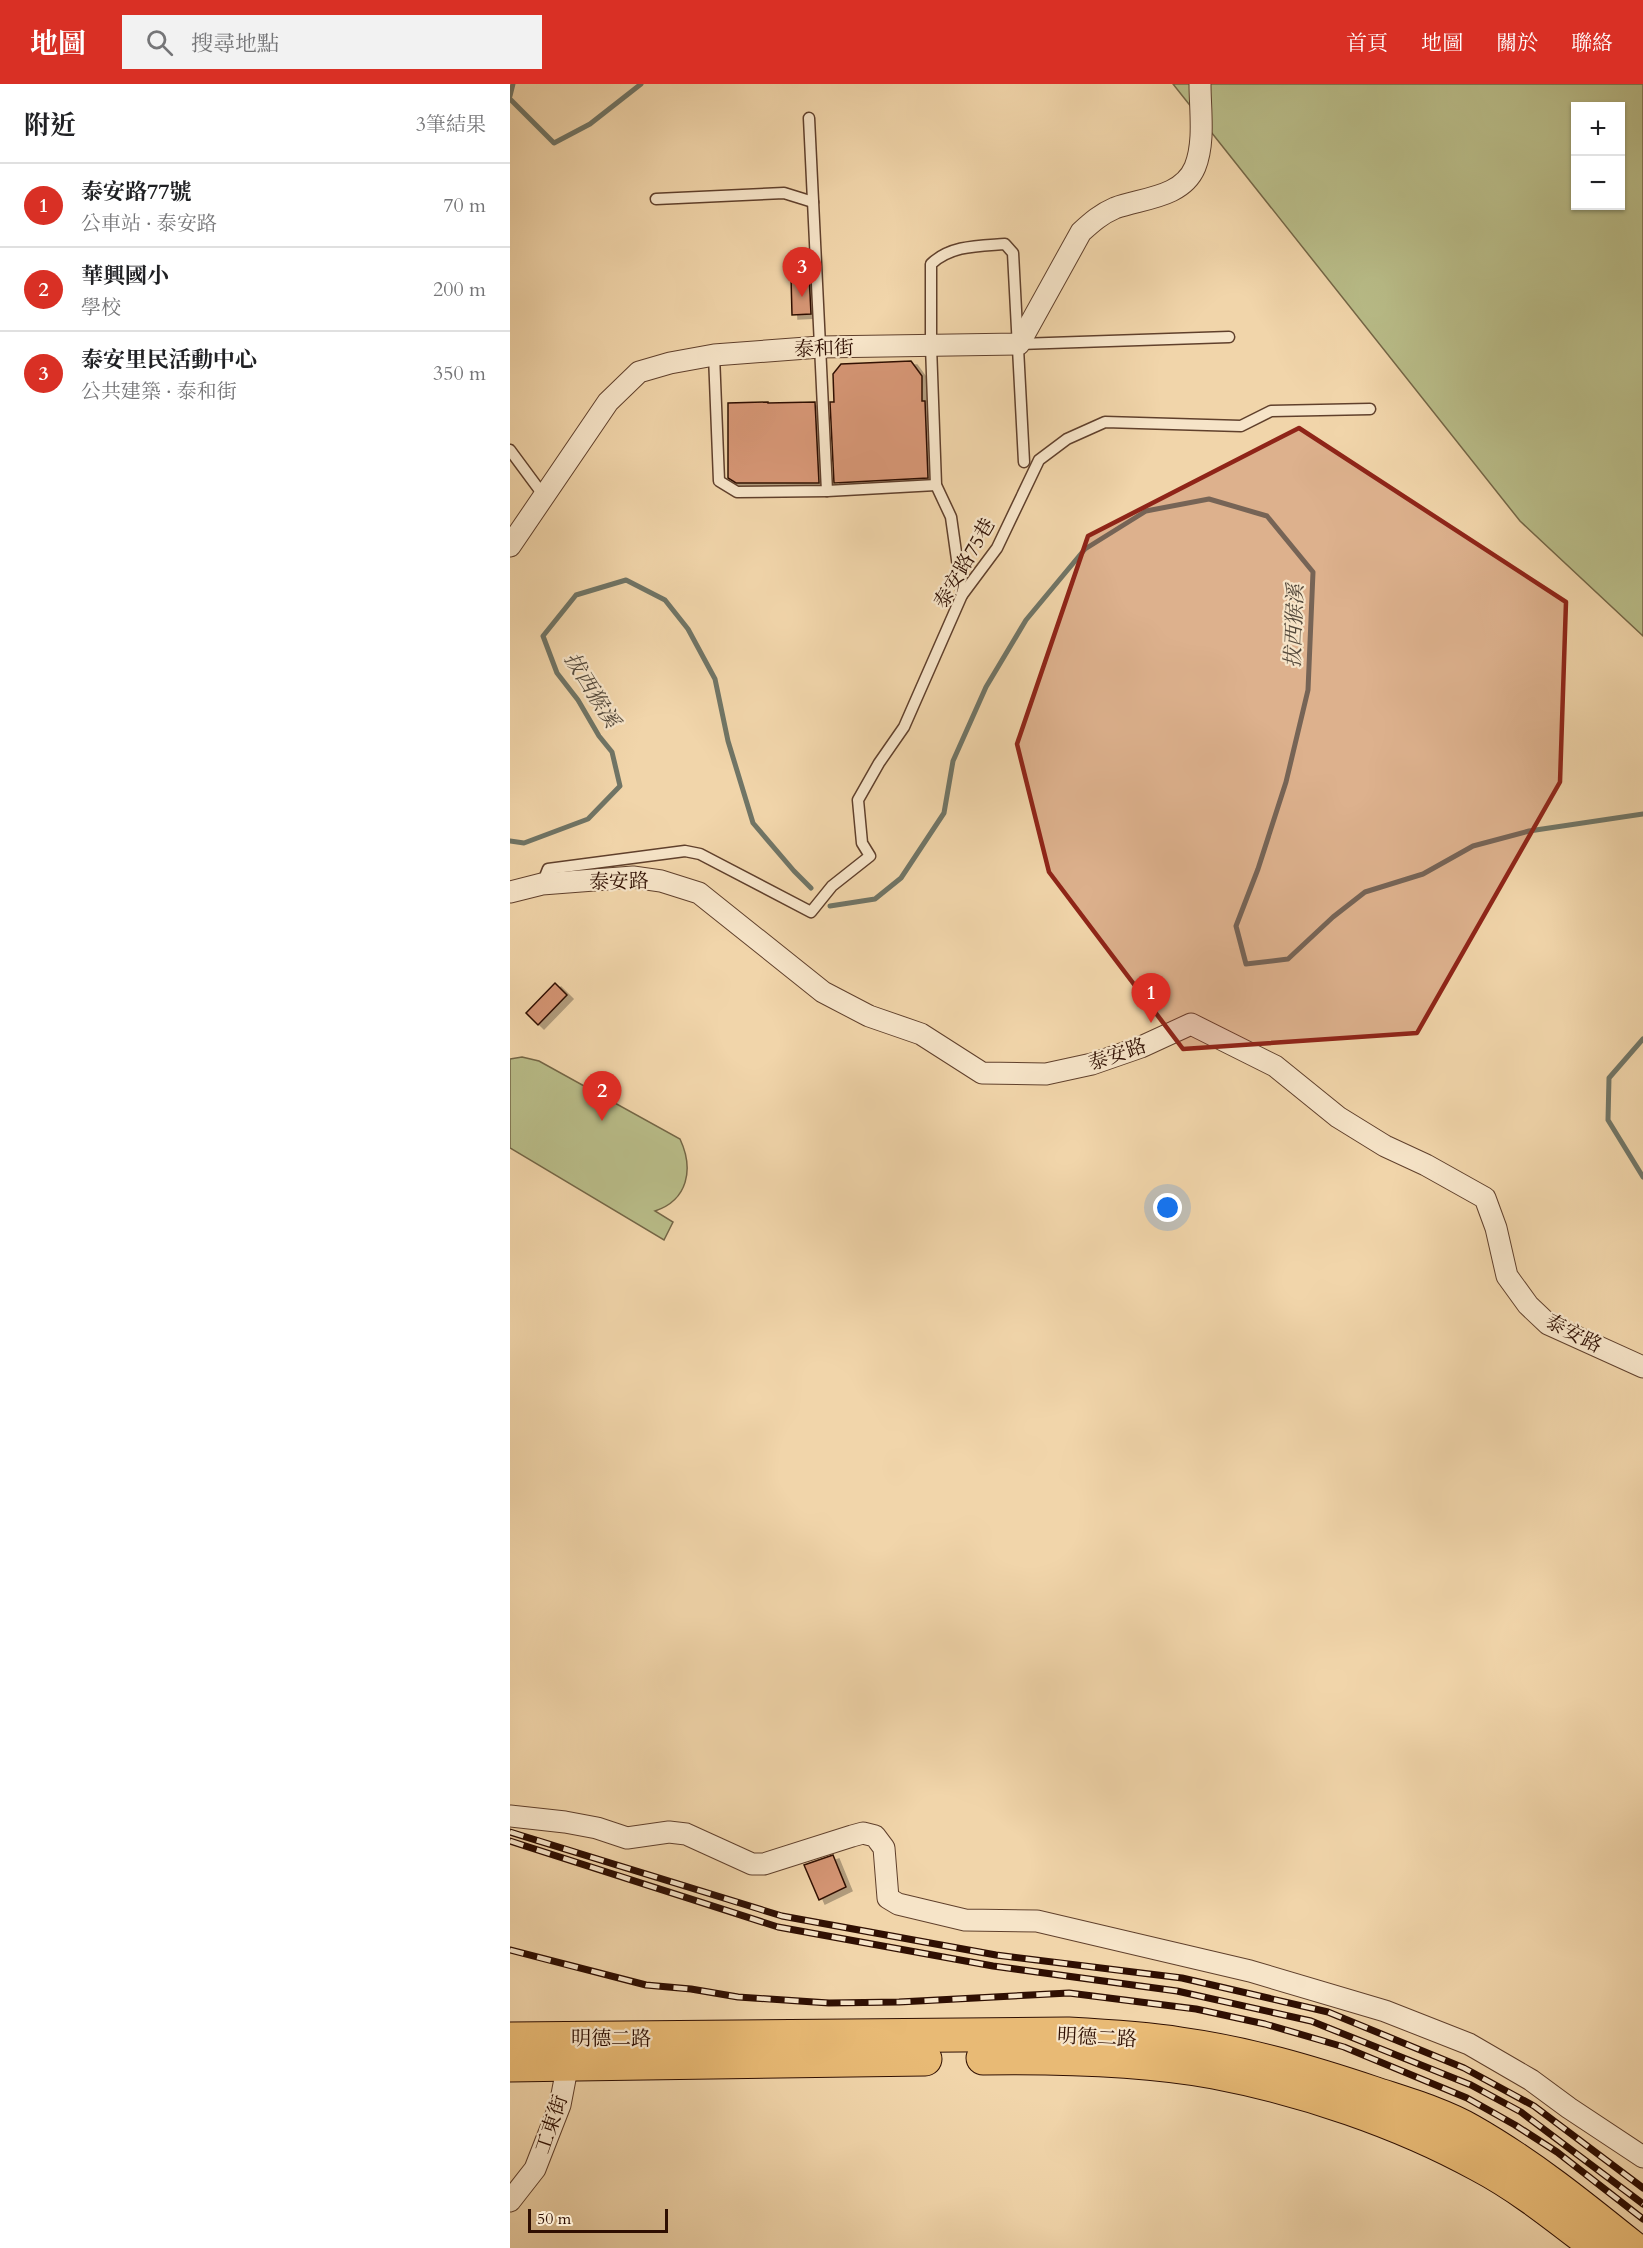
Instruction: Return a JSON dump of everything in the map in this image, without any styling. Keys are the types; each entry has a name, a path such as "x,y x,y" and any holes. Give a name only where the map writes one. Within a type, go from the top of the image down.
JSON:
{"main road":[{"name":"明德二路","path":"510,2065 570,2051 1066,2034 1180,2044 1243,2055 1327,2078 1410,2106 1469,2130 1572,2199 1633,2248"},
{"name":"明德二路","path":"510,2039 570,2051 1024,2058 1153,2065 1213,2072 1286,2089 1363,2114 1437,2143 1482,2166 1555,2215 1598,2248"}],"street":[{"path":"1019,344 1081,232 1096,217 1116,208 1166,194 1186,180 1195,167 1201,142 1200,84"},
{"name":"泰和街","path":"510,546 608,402 639,372 670,363 714,355 820,347 1019,344"},
{"name":"泰安路","path":"510,892 542,884 633,877 661,881 699,893 823,992 869,1016 921,1034 982,1073 1046,1074 1092,1064 1141,1047 1191,1024 1275,1066 1338,1117 1385,1146 1426,1165 1485,1198 1496,1228 1507,1276 1528,1305 1548,1324 1643,1367"},
{"path":"510,1816 586,1826 627,1838 669,1832 686,1834 752,1864 764,1864 863,1833 875,1836 884,1848 888,1898 898,1904 965,1920 1037,1921 1250,1971 1385,2011 1469,2044 1531,2080 1643,2157"},
{"name":"工東街","path":"510,2201 535,2169 560,2105 570,2051"}],"lane":[{"path":"809,118 827,491"},
{"path":"656,198 784,193 813,202"},
{"path":"962,595 951,517 936,485 931,346 931,264 941,255 966,247 1005,244 1013,253 1024,462"},
{"name":"泰和街","path":"1019,344 1229,337"},
{"path":"714,355 719,481 737,492 827,491 936,485"},
{"name":"泰安路75巷","path":"811,912 832,886 870,856 862,843 858,800 879,763 904,727 962,595 997,548 1039,460 1067,439 1105,422 1241,426 1271,411 1370,410"},
{"path":"510,450 544,496"},
{"name":"泰安路","path":"542,884 548,869 685,851 700,854 811,912"}],"highlighted area":[{"path":"1299,428 1566,602 1560,782 1417,1033 1183,1049 1049,872 1017,744 1088,536"}],"green space":[{"path":"1173,84 1643,84 1643,636 1520,521"},
{"path":"522,1057 539,1061 680,1139 687,1161 685,1182 675,1199 655,1211 673,1222 664,1240 510,1148 510,1059"}],"building":[{"path":"809,275 811,314 792,315 791,276"},
{"path":"911,361 922,376 928,478 834,483 830,402 834,402 833,374 841,364"},
{"path":"815,402 819,483 736,483 728,478 728,403"},
{"path":"555,983 567,995 538,1025 526,1013"},
{"path":"833,1855 846,1887 819,1900 804,1865"}],"waterway":[{"path":"510,96 513,84"},
{"path":"510,99 554,143 590,124 641,84"},
{"name":"拔西猴溪","path":"830,906 875,899 901,878 944,813 953,761 986,687 1026,620 1085,549 1146,511 1209,499 1267,516 1313,572 1308,690 1286,782 1258,869 1236,926 1246,964 1288,959 1333,917 1365,892 1423,874 1473,846 1529,831 1643,814"},
{"name":"拔西猴溪","path":"510,841 524,843 588,819 620,786 612,752 599,736 578,700 557,673 543,636 576,595 626,580 665,600 688,629 715,679 728,741 753,823 811,888"},
{"name":"拔西猴溪","path":"1643,1039 1609,1078 1608,1120 1643,1177"}],"railway":[{"path":"510,1832 782,1916 996,1955 1182,1978 1328,2012 1464,2068 1534,2106 1643,2188"},
{"path":"510,1841 778,1927 993,1966 1177,1991 1311,2021 1471,2085 1521,2112 1643,2204"},
{"path":"510,1950 646,1985 691,1989 738,1997 829,2003 899,2002 1069,1993 1196,2009 1265,2024 1344,2047 1467,2098 1557,2152 1643,2219"}],"place":[{"name":"泰安里民活動中心","path":"802,297"},
{"name":"泰安路77號","path":"1151,1023"},
{"name":"華興國小","path":"602,1121"}]}
